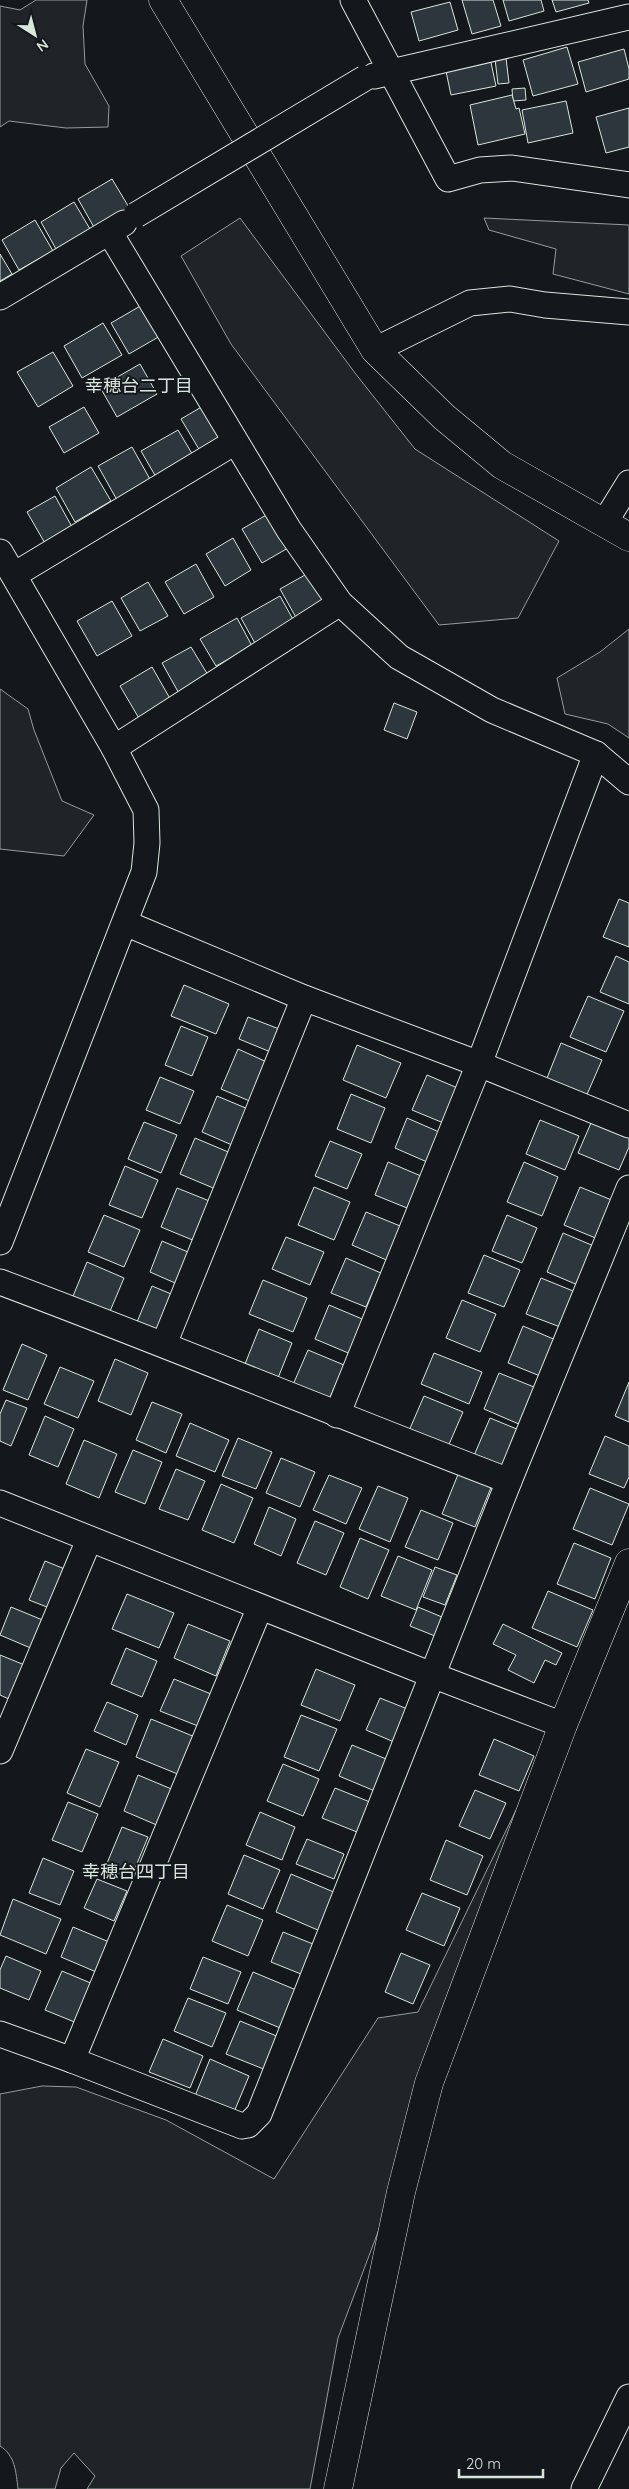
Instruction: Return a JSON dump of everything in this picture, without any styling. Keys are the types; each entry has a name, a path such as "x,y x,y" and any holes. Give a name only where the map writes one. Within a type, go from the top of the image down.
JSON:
{"street":[{"path":"163,0 375,350 444,417 502,465 629,537"},
{"path":"353,0 448,179 480,170 512,168 629,185"},
{"path":"0,297 110,233 136,215 364,78 629,17"},
{"path":"110,233 289,530 340,603 399,657 492,710 596,754 629,782"},
{"path":"375,350 470,303 510,299 546,305 629,312"},
{"path":"14,575 235,442"},
{"path":"605,522 629,483"},
{"path":"0,552 114,748 146,810 147,844 144,872 0,1242"},
{"path":"114,748 340,603"},
{"path":"337,1415 479,1064 596,754"},
{"path":"125,922 304,998 479,1064 629,1125"},
{"path":"164,1344 304,998"},
{"path":"0,2034 242,2126 252,2122 259,2114 509,1481 629,1188"},
{"path":"0,1282 164,1344 337,1415 509,1481"},
{"path":"0,1503 88,1540 563,1725"},
{"path":"0,1751 88,1540"},
{"path":"338,2489 401,2192 429,2083 563,1725 629,1563"},
{"path":"72,2060 260,1607"},
{"path":"584,2489 629,2397"}],"shaded area":[{"path":"36,0 87,0 83,26 85,64 109,106 108,127 66,128 9,121 0,127 0,6 20,10"},
{"path":"240,218 355,373 415,449 559,541 518,618 439,625 231,344 181,256"},
{"path":"484,218 629,225 629,294 553,274 556,249 489,230"},
{"path":"629,629 629,738 608,724 565,714 557,678 600,652"},
{"path":"0,689 28,709 34,730 62,801 94,815 64,856 0,849"},
{"path":"538,1808 338,2338 310,2489 87,2489 95,2476 74,2453 61,2468 55,2489 18,2489 12,2459 0,2446 0,2094 42,2086 76,2087 166,2120 274,2179 378,2018 418,2012 516,1810"}],"building":[{"path":"462,0 493,0 501,26 472,34"},
{"path":"503,0 541,0 544,11 509,21"},
{"path":"552,0 588,0 589,3 556,12"},
{"path":"450,2 458,30 419,41 411,12"},
{"path":"567,47 578,84 533,96 523,60"},
{"path":"624,49 629,69 629,79 586,92 578,62"},
{"path":"489,53 496,86 451,95 444,62"},
{"path":"506,58 509,83 498,84 495,59"},
{"path":"525,88 526,100 513,101 512,89"},
{"path":"512,95 516,109 519,108 525,134 478,145 470,105"},
{"path":"566,101 573,133 528,143 522,110"},
{"path":"629,108 629,147 606,153 596,117"},
{"path":"112,179 130,209 95,229 78,199"},
{"path":"74,202 90,229 56,249 41,222"},
{"path":"35,220 53,251 19,270 2,240"},
{"path":"0,254 12,274 0,281"},
{"path":"149,301 167,332 129,354 111,323"},
{"path":"103,323 122,355 82,378 64,346"},
{"path":"53,352 73,386 38,407 17,372"},
{"path":"140,364 157,394 117,417 100,387"},
{"path":"210,402 232,439 203,456 181,419"},
{"path":"84,407 99,433 64,453 49,427"},
{"path":"178,430 197,462 160,484 141,451"},
{"path":"132,447 151,481 117,500 98,466"},
{"path":"91,467 111,501 75,522 56,488"},
{"path":"55,496 77,536 50,552 27,512"},
{"path":"275,510 295,544 262,563 242,529"},
{"path":"233,538 251,570 225,586 206,554"},
{"path":"196,564 214,597 184,614 165,582"},
{"path":"314,570 332,602 298,621 280,589"},
{"path":"148,582 168,616 140,631 121,598"},
{"path":"280,596 295,623 256,645 241,618"},
{"path":"112,601 132,636 97,656 77,621"},
{"path":"237,618 252,646 216,666 200,639"},
{"path":"191,647 211,680 181,697 162,663"},
{"path":"152,667 172,702 140,720 120,686"},
{"path":"394,703 417,712 407,739 384,730"},
{"path":"619,899 629,903 629,947 603,937"},
{"path":"616,956 629,962 629,1004 600,992"},
{"path":"184,985 229,1004 216,1034 171,1016"},
{"path":"588,996 624,1011 606,1052 570,1037"},
{"path":"248,1017 287,1032 278,1055 239,1039"},
{"path":"181,1026 208,1037 192,1076 165,1065"},
{"path":"561,1043 602,1060 585,1099 545,1083"},
{"path":"357,1045 401,1063 386,1098 343,1080"},
{"path":"238,1049 269,1063 252,1102 221,1089"},
{"path":"427,1075 460,1089 446,1124 412,1110"},
{"path":"160,1077 194,1091 180,1124 146,1110"},
{"path":"351,1094 385,1108 371,1143 337,1129"},
{"path":"217,1096 248,1109 232,1145 202,1132"},
{"path":"594,1116 629,1131 629,1147 619,1170 578,1153"},
{"path":"407,1118 446,1135 434,1165 395,1148"},
{"path":"540,1120 579,1136 565,1170 526,1154"},
{"path":"144,1122 177,1135 161,1173 128,1159"},
{"path":"195,1138 233,1154 218,1190 180,1174"},
{"path":"330,1141 362,1154 347,1189 315,1176"},
{"path":"388,1162 421,1176 407,1208 375,1195"},
{"path":"524,1162 558,1177 542,1216 507,1202"},
{"path":"125,1166 158,1180 142,1218 109,1205"},
{"path":"314,1187 350,1202 334,1240 298,1225"},
{"path":"580,1187 614,1201 598,1239 564,1225"},
{"path":"177,1188 212,1202 195,1241 161,1227"},
{"path":"366,1212 405,1228 391,1262 352,1245"},
{"path":"104,1215 140,1230 124,1267 88,1252"},
{"path":"507,1215 537,1228 522,1263 492,1251"},
{"path":"563,1233 601,1249 585,1288 547,1272"},
{"path":"286,1237 324,1252 310,1285 272,1269"},
{"path":"162,1241 195,1255 182,1286 150,1272"},
{"path":"484,1255 520,1270 504,1307 468,1293"},
{"path":"346,1258 381,1273 366,1307 331,1293"},
{"path":"87,1262 124,1278 108,1316 71,1301"},
{"path":"541,1278 583,1295 568,1330 526,1314"},
{"path":"263,1280 307,1298 293,1332 249,1314"},
{"path":"152,1286 181,1298 166,1334 137,1322"},
{"path":"462,1300 496,1314 480,1352 446,1338"},
{"path":"329,1305 367,1321 353,1355 315,1339"},
{"path":"523,1326 565,1344 550,1380 508,1363"},
{"path":"259,1329 292,1343 276,1383 243,1369"},
{"path":"22,1344 47,1355 28,1400 3,1390"},
{"path":"308,1350 344,1365 328,1402 292,1387"},
{"path":"434,1353 482,1372 469,1404 421,1384"},
{"path":"115,1359 148,1373 131,1415 98,1401"},
{"path":"60,1367 94,1381 78,1418 44,1404"},
{"path":"499,1373 544,1391 528,1428 484,1409"},
{"path":"629,1382 629,1422 615,1416"},
{"path":"424,1396 463,1412 447,1449 408,1433"},
{"path":"6,1400 27,1408 11,1446 0,1441 0,1414"},
{"path":"152,1402 182,1414 166,1453 136,1440"},
{"path":"45,1416 74,1429 58,1467 29,1455"},
{"path":"490,1418 524,1432 508,1470 473,1458"},
{"path":"190,1423 229,1440 215,1472 176,1456"},
{"path":"605,1436 629,1446 629,1477 624,1488 589,1474"},
{"path":"238,1438 272,1452 256,1489 222,1476"},
{"path":"84,1440 117,1454 99,1498 66,1484"},
{"path":"133,1450 162,1462 145,1504 115,1492"},
{"path":"281,1458 315,1472 300,1507 266,1493"},
{"path":"176,1469 205,1481 188,1520 159,1509"},
{"path":"459,1472 492,1485 475,1527 442,1514"},
{"path":"329,1475 362,1488 346,1524 313,1510"},
{"path":"221,1484 253,1498 234,1543 202,1530"},
{"path":"378,1486 408,1498 390,1542 359,1529"},
{"path":"590,1488 629,1504 612,1545 573,1529"},
{"path":"269,1507 296,1519 281,1556 254,1544"},
{"path":"421,1510 453,1523 438,1560 405,1547"},
{"path":"315,1521 344,1533 326,1575 297,1563"},
{"path":"360,1538 389,1550 368,1599 340,1587"},
{"path":"574,1543 611,1558 595,1599 557,1584"},
{"path":"398,1556 432,1570 416,1610 381,1596"},
{"path":"45,1561 72,1572 57,1611 29,1600"},
{"path":"435,1567 457,1575 445,1605 423,1597"},
{"path":"548,1591 593,1610 577,1647 532,1628"},
{"path":"127,1594 174,1613 159,1648 112,1629"},
{"path":"11,1607 45,1621 33,1649 0,1635"},
{"path":"418,1607 442,1617 435,1636 410,1626"},
{"path":"188,1624 230,1641 216,1676 174,1658"},
{"path":"503,1624 562,1653 556,1665 545,1660 534,1683 508,1670 516,1655 493,1644"},
{"path":"126,1648 157,1661 142,1697 111,1684"},
{"path":"0,1655 32,1668 18,1703 0,1695"},
{"path":"316,1669 355,1685 340,1721 301,1705"},
{"path":"174,1679 211,1694 198,1726 160,1711"},
{"path":"380,1698 415,1712 401,1745 366,1730"},
{"path":"107,1702 138,1715 126,1745 94,1731"},
{"path":"301,1715 337,1729 319,1771 284,1757"},
{"path":"151,1719 200,1739 185,1777 136,1757"},
{"path":"494,1739 534,1756 519,1791 479,1775"},
{"path":"352,1745 396,1763 382,1794 339,1776"},
{"path":"86,1749 119,1762 100,1807 67,1793"},
{"path":"283,1764 319,1779 303,1816 267,1801"},
{"path":"138,1775 181,1793 166,1829 124,1811"},
{"path":"335,1788 375,1804 362,1834 322,1818"},
{"path":"475,1790 506,1803 490,1839 459,1826"},
{"path":"68,1802 98,1814 82,1852 52,1840"},
{"path":"260,1812 295,1827 282,1860 246,1845"},
{"path":"122,1827 148,1837 131,1878 105,1868"},
{"path":"307,1839 344,1854 334,1879 296,1864"},
{"path":"446,1840 483,1856 467,1895 430,1880"},
{"path":"244,1855 280,1870 263,1909 228,1894"},
{"path":"43,1858 74,1871 60,1905 29,1893"},
{"path":"291,1874 336,1893 320,1931 276,1912"},
{"path":"97,1879 127,1891 114,1921 84,1908"},
{"path":"422,1893 460,1908 444,1946 406,1930"},
{"path":"13,1899 61,1919 46,1954 0,1935"},
{"path":"227,1905 263,1920 248,1956 212,1941"},
{"path":"73,1927 114,1944 101,1974 61,1957"},
{"path":"283,1932 318,1946 306,1976 271,1962"},
{"path":"401,1953 430,1965 413,2004 385,1992"},
{"path":"6,1956 41,1971 29,2000 0,1988 0,1970"},
{"path":"203,1957 241,1972 228,2004 190,1989"},
{"path":"62,1971 93,1984 77,2023 45,2010"},
{"path":"253,1972 301,1992 285,2030 237,2010"},
{"path":"188,1998 226,2013 212,2047 174,2031"},
{"path":"240,2021 279,2037 266,2070 226,2054"},
{"path":"163,2039 203,2056 190,2088 149,2072"},
{"path":"210,2059 249,2076 234,2112 195,2096"}],"district":[{"name":"幸穂台二丁目","path":"139,385"},
{"name":"幸穂台四丁目","path":"136,1871"}]}
